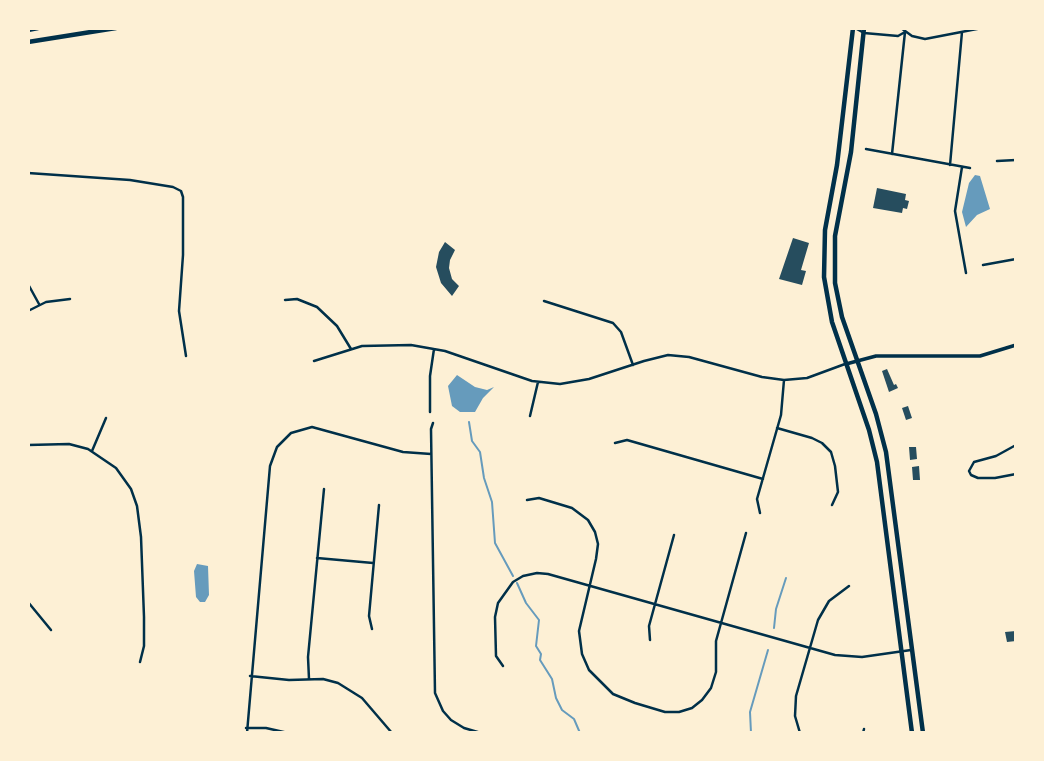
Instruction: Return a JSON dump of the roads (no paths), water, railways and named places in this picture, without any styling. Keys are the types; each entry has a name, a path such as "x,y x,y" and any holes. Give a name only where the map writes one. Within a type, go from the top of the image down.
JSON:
{"main road":[{"path":"28,30 38,28"},
{"path":"28,42 116,28"},
{"path":"854,28 823,262 827,303 877,461 912,733"},
{"path":"864,31 856,115 838,217 834,260 837,299 886,452 923,733"}],"street":[{"path":"854,28 898,36 905,33"},
{"path":"901,28 905,33 926,39 982,28"},
{"path":"950,165 962,32"},
{"path":"892,154 905,33"},
{"path":"866,149 970,168"},
{"path":"997,161 1016,160"},
{"path":"962,167 955,211 966,273"},
{"path":"28,173 130,180 173,187 181,191 183,255 179,311 186,356"},
{"path":"983,265 1016,259"},
{"path":"28,284 38,304"},
{"path":"28,312 38,304 70,299"},
{"path":"285,300 302,300 324,312 337,326 351,349"},
{"path":"544,300 613,323 621,332 633,365"},
{"path":"314,361 351,349 397,344 434,349 538,382 577,382 662,356 683,356 762,377 784,380 807,378 856,360 880,356 980,356 1016,345"},
{"path":"430,412 430,369 434,349"},
{"path":"760,513 757,501 782,408 784,380"},
{"path":"530,416 538,382"},
{"path":"92,451 106,418"},
{"path":"433,423 431,454 435,693 447,716 472,732 481,733"},
{"path":"247,733 250,676 273,453 281,441 296,430 317,427 403,452 431,454"},
{"path":"777,428 812,438 828,449 834,459 838,492 832,505"},
{"path":"615,443 627,440 762,479"},
{"path":"28,444 69,444 92,451 109,461 131,489 137,506 141,537 144,646 140,662"},
{"path":"1016,445 996,456 974,462 969,469 971,475 978,478 1016,474"},
{"path":"309,679 308,657 324,489"},
{"path":"527,500 539,498 572,508 583,515 597,538 597,552 579,631 580,649 586,664 612,694 653,709 672,712 698,704 707,695 715,676 715,649 746,533"},
{"path":"372,629 369,616 379,505"},
{"path":"650,640 649,626 674,535"},
{"path":"317,558 374,563"},
{"path":"503,666 496,656 496,613 499,599 508,587 523,576 537,573 589,585 810,648 852,657 912,650"},
{"path":"800,733 795,716 795,703 822,611 829,601 849,586"},
{"path":"28,602 51,631"},
{"path":"250,676 330,681 349,688 368,704 392,733"},
{"path":"246,728 288,733"}],"water":[{"path":"975,175 980,176 990,209 977,215 966,227 962,212 969,183"},
{"path":"457,375 475,387 487,390 494,387 483,398 475,412 460,412 452,406 448,386"},
{"path":"197,564 208,566 209,595 205,602 200,602 196,597 194,571"}],"waterway":[{"path":"469,422 472,441 480,452 484,478 492,502 495,543 513,576"},
{"path":"774,628 776,609 786,578"},
{"path":"517,583 526,603 539,620 536,646 541,654 540,660 552,679 562,710 574,719 580,733"},
{"path":"751,733 750,712 768,650"}]}
